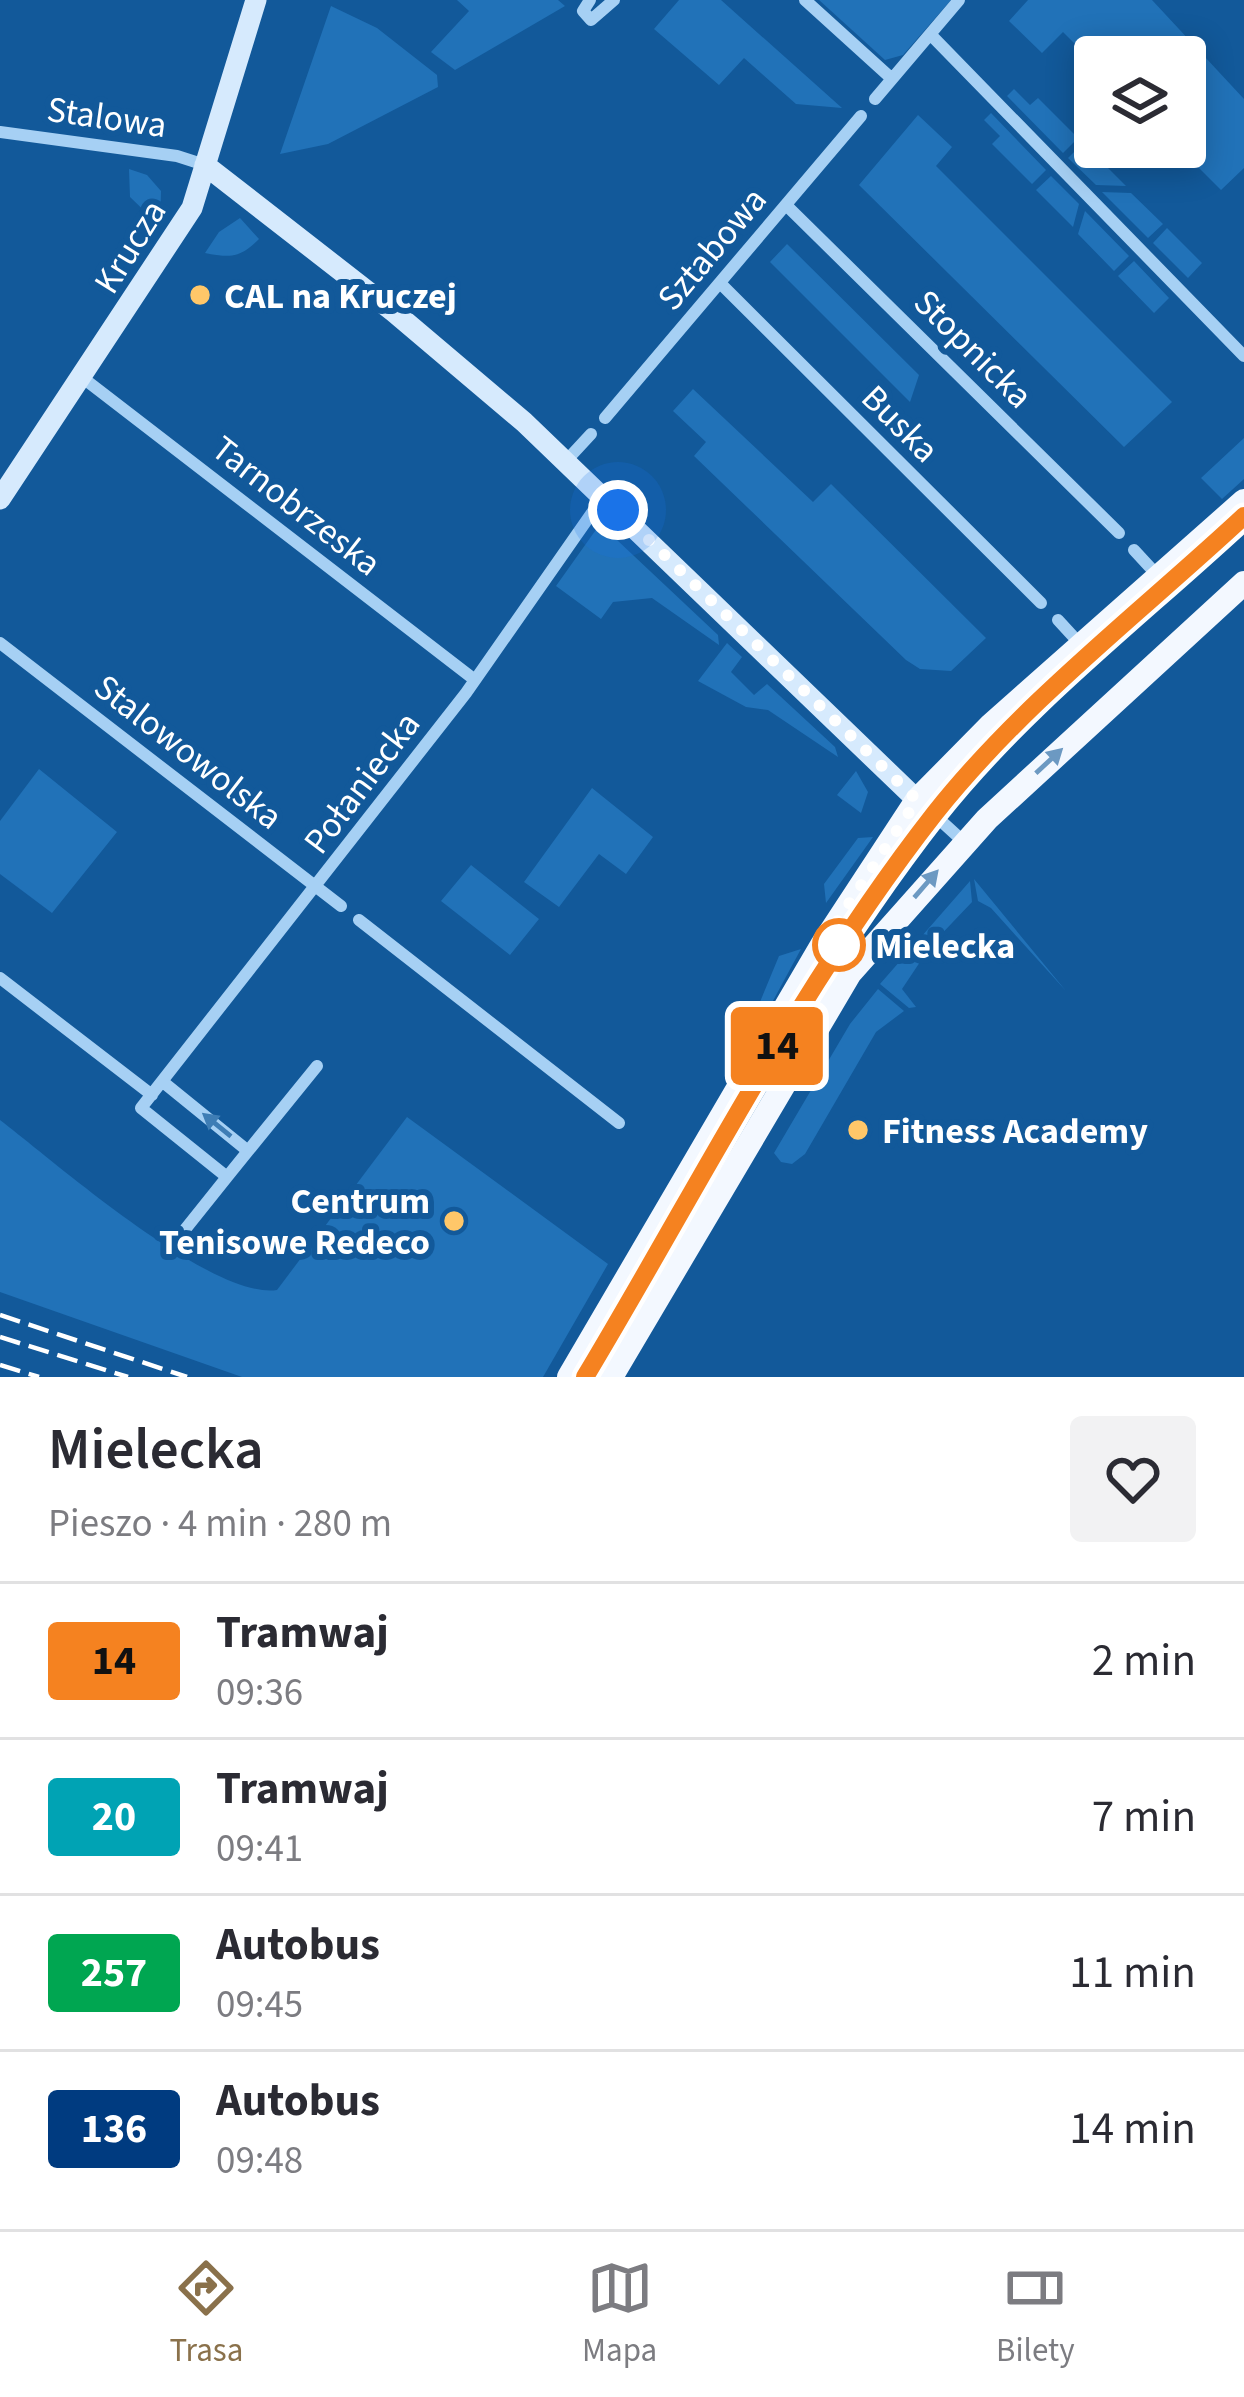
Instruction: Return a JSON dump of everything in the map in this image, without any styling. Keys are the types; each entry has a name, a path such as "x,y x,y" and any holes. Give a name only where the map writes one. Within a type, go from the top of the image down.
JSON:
{"main road":[{"path":"569,1377 832,930 917,800 1081,645 1244,501"},
{"path":"611,1377 836,993 964,842 1244,583"}],"street":[{"name":"Krucza","path":"2,491 178,233 205,165 256,0"},
{"path":"590,0 583,11 591,20 614,0"},
{"path":"805,0 891,78"},
{"path":"874,99 959,0"},
{"path":"930,34 1244,356"},
{"name":"Sztabowa","path":"605,418 861,116"},
{"name":"Stalowa","path":"0,131 176,156 205,165"},
{"path":"205,165 394,312 566,461 964,842"},
{"name":"Stopnicka","path":"787,206 1119,533"},
{"name":"Buska","path":"720,283 1041,603"},
{"name":"Tarnobrzeska","path":"83,378 475,680"},
{"path":"566,461 591,434"},
{"name":"Połaniecka","path":"152,1095 318,888 475,680 604,496"},
{"path":"1134,550 1159,577"},
{"path":"1058,620 1081,645"},
{"name":"Stalowowolska","path":"0,643 341,906"},
{"path":"359,920 620,1123"},
{"path":"0,978 152,1095 141,1108 227,1178"},
{"path":"183,1232 317,1066"},
{"path":"163,1082 248,1150"}],"shaded area":[{"path":"457,0 558,0 565,6 455,70 431,52 469,11"},
{"path":"679,0 721,0 842,108 796,104 744,58 719,85 654,29"},
{"path":"819,0 951,0 903,55 885,60"},
{"path":"1028,0 1152,0 1185,36 1074,36 1074,43 1063,32 1042,53 1009,21"},
{"path":"331,6 377,28 437,75 438,87 328,144 280,154"},
{"path":"1206,58 1244,99 1244,168 1221,190 1199,168 1206,168"},
{"path":"1014,89 1030,105 1038,98 1074,134 1074,142 1063,153 1007,96"},
{"path":"991,113 1046,170 1032,184 992,144 1000,136 984,120"},
{"path":"918,115 952,147 936,166 1172,402 1124,447 859,185"},
{"path":"1078,168 1108,168 1126,186 1096,185"},
{"path":"129,169 147,175 161,191 160,226 130,197"},
{"path":"1051,176 1079,204 1073,227 1036,190"},
{"path":"1102,192 1131,193 1163,224 1148,238"},
{"path":"1085,211 1129,256 1114,271 1078,234"},
{"path":"240,218 259,239 234,255 205,253 219,232"},
{"path":"1167,228 1202,263 1188,278 1153,243"},
{"path":"787,244 919,375 910,402 770,262"},
{"path":"1134,261 1169,298 1154,313 1118,276"},
{"path":"693,389 813,502 831,484 986,638 951,671 920,669 906,660 694,456 706,442 673,411"},
{"path":"1244,438 1244,479 1222,499 1201,478"},
{"path":"600,524 718,635 719,645 652,598 613,602 601,619 556,586"},
{"path":"727,643 742,657 731,672 754,695 767,684 835,747 838,757 768,710 746,707 698,681"},
{"path":"39,769 117,832 52,913 0,874 0,821"},
{"path":"856,771 868,792 861,813 837,795"},
{"path":"592,788 653,837 626,874 599,854 559,907 524,882"},
{"path":"873,837 826,903 824,884 858,838"},
{"path":"471,865 539,919 510,955 441,901"},
{"path":"974,879 1066,991 991,908 978,901"},
{"path":"970,881 972,902 932,944 902,989 916,1007 909,1008 880,984"},
{"path":"838,930 857,943 601,1377 578,1377"},
{"path":"801,949 741,1060 736,1060 779,956"},
{"path":"878,989 904,1011 876,1032 805,1154 792,1164 781,1162 774,1153 850,1024"},
{"path":"407,1117 608,1264 543,1377 242,1377 0,1292 0,1120 175,1252 214,1274 249,1287 277,1290"}],"tram line":[{"path":"585,1377 794,1018 936,813 1006,733 1244,516"},
{"name":"14","path":"585,1377 820,972 937,811 998,743 1244,516"}],"railway":[{"path":"0,1315 187,1377"},
{"path":"0,1337 128,1377"},
{"path":"0,1365 39,1377"}],"place":[{"name":"CAL na Kruczej","path":"200,295"},
{"name":"Mielecka","path":"839,945"},
{"name":"Fitness Academy","path":"858,1130"},
{"name":"Centrum Tenisowe Redeco","path":"454,1221"}],"route":[{"path":"618,510 917,800 822,945 839,945"}]}
